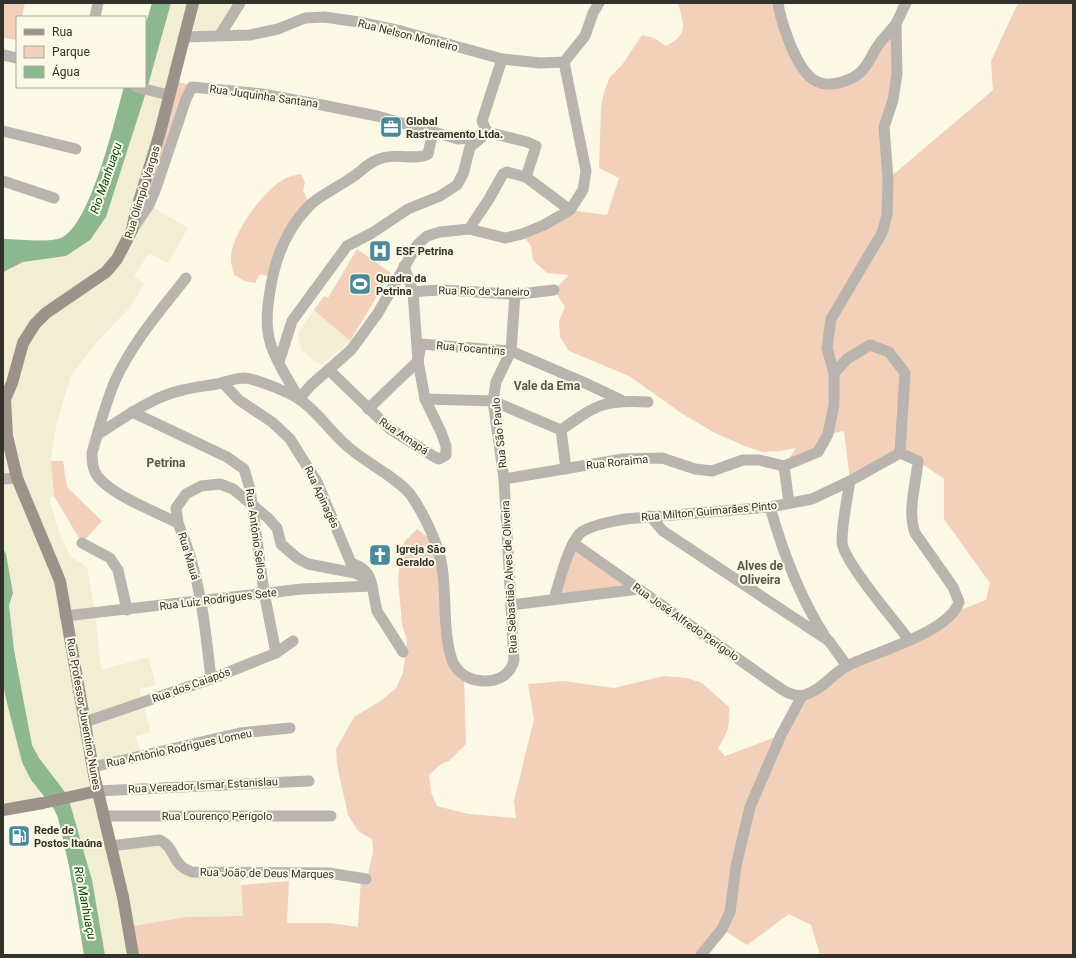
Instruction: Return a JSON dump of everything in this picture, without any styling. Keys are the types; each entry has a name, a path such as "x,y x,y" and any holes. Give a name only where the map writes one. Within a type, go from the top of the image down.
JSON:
{"street":[{"path":"95,16 98,3"},
{"name":"Rua Olímpio Vargas","path":"17,478 7,436 5,399 12,383 23,343 34,324 106,272 117,259 132,230 193,3"},
{"path":"220,35 240,3"},
{"path":"299,399 311,385 351,350 364,334 378,314 395,281 417,245 426,236 440,232 469,229 506,238 544,225 570,210 583,190 586,171 564,62 585,36 593,13 599,3"},
{"path":"778,3 781,20 798,62 804,72 813,80 822,84 854,77 867,66 879,44 896,24 906,3"},
{"name":"Rua Nelson Monteiro","path":"184,36 250,35 278,29 305,18 324,17 359,22 401,31 502,59 540,63 564,62"},
{"path":"789,503 784,466 818,452 828,434 833,412 834,373 827,348 831,319 882,233 887,215 888,180 884,127 893,100 897,74 896,24"},
{"path":"3,55 16,58"},
{"path":"487,132 482,120 502,59"},
{"name":"Rua Juquinha Santana","path":"132,230 149,205 186,99 192,87 262,94 314,103 377,116 458,139 472,138 487,132"},
{"path":"142,88 169,95"},
{"path":"3,131 76,149"},
{"path":"299,399 271,345 267,325 268,305 278,256 287,234 310,205 356,176 372,162 392,155 420,157 428,154 433,132"},
{"path":"487,132 536,146 526,177"},
{"path":"279,362 292,320 347,246 372,233 408,209 440,196 457,185 463,174 470,147 487,132"},
{"path":"469,229 489,199 503,174 507,172 526,177 570,210"},
{"path":"3,182 54,198"},
{"name":"Rua Amapá","path":"329,370 390,429 439,459 446,455 446,446 425,399 418,361 413,292 404,266"},
{"name":"Rua Mauá","path":"186,278 151,322 123,366 108,400 92,453 92,462 95,472 100,479 113,490 178,523 190,551 202,601 212,679"},
{"name":"Rua Rio de Janeiro","path":"413,292 431,289 516,294 554,290"},
{"name":"Rua São Paulo","path":"504,479 493,401 496,382 511,351 516,294"},
{"name":"Rua Tocantins","path":"368,409 418,361 421,344 511,351 621,400"},
{"path":"702,955 722,929 730,912 736,866 750,807 781,735 802,696 810,693 847,666 909,640 933,628 955,612 959,602 953,587 915,533 912,523 918,461 900,453 905,373 889,352 870,345 847,359 834,373"},
{"path":"98,434 132,412 183,390 238,379 252,379 299,399"},
{"name":"Rua Apinagés","path":"223,383 239,400 272,422 290,439 317,482 351,563 360,566 370,577 376,610 402,652"},
{"name":"Rua Sebastião Alves de Oliveira","path":"299,399 346,446 410,494 436,543 442,563 445,610 451,652 456,666 464,676 469,679 482,681 498,678 510,671 514,660 504,479"},
{"path":"425,399 493,401 561,430"},
{"path":"561,430 600,404 621,400 648,402"},
{"name":"Rua Antônio Sellos","path":"132,412 227,457 244,469 250,489 264,592 276,653"},
{"path":"561,430 566,469"},
{"name":"Rua Milton Guimarães Pinto","path":"554,600 573,543 581,532 602,523 650,516 770,507 812,499 850,481 900,453"},
{"name":"Rua Roraima","path":"504,479 623,459 662,458 695,469 712,471 743,460 759,460 784,466"},
{"path":"3,479 17,478"},
{"name":"Rua Professor Juventino Nunes","path":"17,478 31,514 57,571 97,791 133,955"},
{"path":"850,481 842,543 858,571 909,640"},
{"path":"178,523 176,508 186,494 201,486 220,484 233,489 268,518 277,528 281,544 298,558 308,564 356,573 368,580 372,586"},
{"path":"770,507 779,536 804,600 829,641 847,666"},
{"path":"650,516 663,530 829,641"},
{"path":"82,543 110,558 118,570 127,610"},
{"name":"Rua José Alfredo Perígolo","path":"573,543 771,682 787,692 802,696"},
{"name":"Rua Luiz Rodrigues Sete","path":"65,616 202,601 264,592 372,586"},
{"path":"511,605 639,589"},
{"name":"Rua dos Caiapós","path":"85,722 212,679 276,653 293,641"},
{"name":"Rua Antônio Rodrigues Lomeu","path":"93,766 240,733 290,728"},
{"name":"Rua Vereador Ismar Estanislau","path":"97,791 309,781"},
{"path":"3,810 97,791"},
{"name":"Rua Lourenço Perígolo","path":"103,816 331,816"},
{"name":"Rua João de Deus Marques","path":"110,846 160,840 166,843 177,863 192,872 329,873 366,879"}],"shaded area":[{"path":"171,3 240,3 220,35 184,37 149,205 188,228 168,263 149,253 134,276 144,284 131,306 97,342 71,375 57,423 52,449 51,461 54,496 49,498 59,532 70,556 87,567 95,612 101,670 148,657 156,685 139,689 151,732 136,736 141,756 93,767 110,845 160,840 184,869 240,874 243,916 185,917 128,927 133,955 105,955 92,880 65,792 39,758 32,745 14,650 9,605 13,593 6,554 3,548 3,272 23,262 66,256 147,89"},
{"path":"314,310 350,341 321,365 301,350 298,333"},
{"path":"3,683 22,762 31,780 39,790 43,803 3,810"}],"green space":[{"path":"3,3 25,3 22,16 16,16 16,40 3,38"},
{"path":"678,3 778,3 796,57 822,84 854,77 896,24 897,74 884,127 888,179 993,90 991,61 1018,3 1073,3 1073,955 820,955 811,925 789,914 747,945 722,929 701,955 133,955 128,927 185,917 243,916 241,885 289,881 287,923 331,923 358,927 361,878 367,879 373,852 372,839 358,831 348,815 337,765 336,749 354,717 382,700 396,688 403,673 407,641 402,624 398,579 404,542 417,529 436,543 451,652 464,676 466,744 449,761 441,764 429,775 431,792 437,806 469,814 516,818 514,801 534,719 528,684 563,681 614,688 663,676 687,678 702,683 729,707 728,729 718,748 725,756 781,735 802,696 955,612 986,600 990,583 944,519 944,479 918,461 900,453 850,481 844,431 828,434 818,452 784,466 796,448 763,452 747,447 715,433 684,415 629,376 569,351 560,337 559,321 565,307 554,290 569,275 547,273 533,260 531,246 522,234 570,210 607,215 619,178 599,168 601,107 604,92 610,77 622,65 642,35 654,38 666,46 678,37 683,28 683,23"},
{"path":"173,80 195,87 156,188 136,211"},
{"path":"301,174 305,183 303,190 310,205 287,234 272,277 260,274 255,283 245,281 234,275 231,262 232,250 242,226 259,202 278,183 288,177"},
{"name":"Quadra da Petrina","path":"357,249 391,273 350,341 314,310 324,296 328,298"},
{"path":"51,461 63,461 67,487 102,521 82,543 54,496"},
{"path":"573,543 639,589 554,599"}],"water":[{"name":"Rio Manhuaçu","path":"152,3 171,3 147,89 106,217 90,240 66,256 23,262 3,272 3,239 40,241 61,238 72,229 82,213 92,193 108,145 124,88 146,88 146,23"},
{"name":"Rio Manhuaçu","path":"3,548 6,554 13,593 9,605 14,650 32,745 39,758 65,792 71,807 92,880 105,955 84,955 69,866 58,818 54,809 31,780 22,762 6,699 3,683"}],"place":[{"name":"Global Rastreamento Ltda.","path":"391,127"},
{"name":"ESF Petrina","path":"380,251"},
{"name":"Quadra da Petrina","path":"360,284"},
{"name":"Igreja São Geraldo","path":"380,555"},
{"name":"Rede de Postos Itaúna","path":"19,836"}],"district":[{"name":"Vale da Ema","path":"547,386"},
{"name":"Petrina","path":"166,463"},
{"name":"Alves de Oliveira","path":"760,573"}]}
